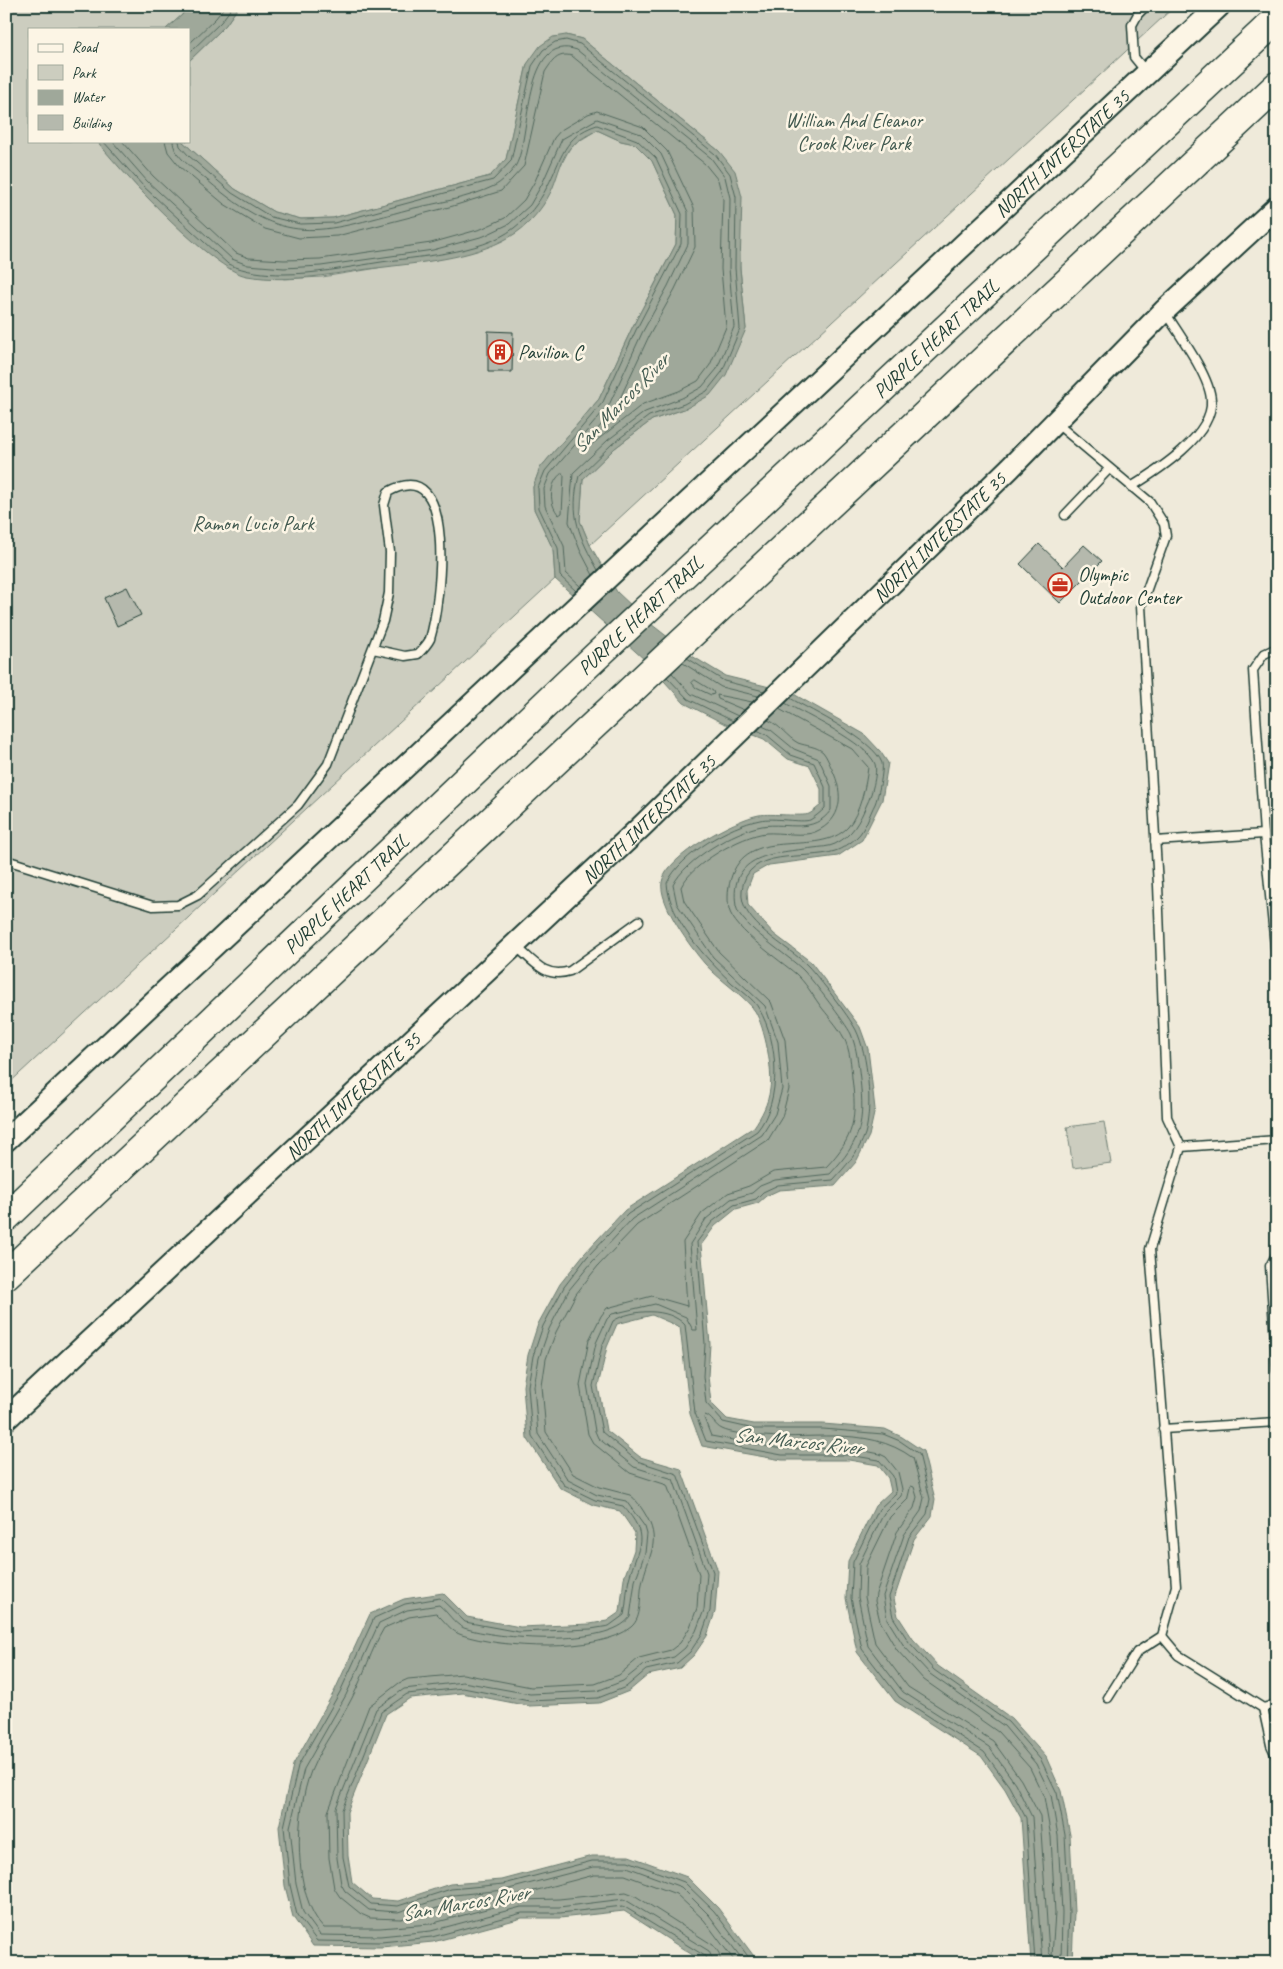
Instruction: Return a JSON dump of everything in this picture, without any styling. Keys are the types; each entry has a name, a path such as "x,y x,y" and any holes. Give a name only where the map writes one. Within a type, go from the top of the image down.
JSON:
{"highway":[{"name":"PURPLE HEART TRAIL","path":"6,1217 572,679 1277,19"},
{"path":"6,1275 1277,86"}],"main road":[{"name":"NORTH INTERSTATE 35","path":"6,1140 1219,6"},
{"name":"NORTH INTERSTATE 35","path":"6,1419 641,827 1056,422 1164,311 1277,207"}],"lane":[{"path":"1146,6 1138,14 1132,25 1134,57 1147,73"},
{"path":"1131,487 1161,469 1181,452 1207,418 1212,401 1196,362 1164,311"},
{"path":"1056,422 1159,512 1166,536 1141,606 1155,841 1166,1117 1181,1147 1150,1249 1176,1586 1162,1636 1137,1652 1108,1698"},
{"path":"1065,515 1109,469"},
{"path":"6,860 153,906 178,905 198,895 298,805 328,764 373,649 389,593 390,552 384,505 388,492 400,485 415,485 429,494 434,503 440,537 440,579 430,637 418,654 405,656 373,649"},
{"path":"1277,648 1264,654 1253,670 1264,834 1277,967"},
{"path":"1155,841 1264,834"},
{"path":"515,944 547,972 558,975 570,971 639,920"},
{"path":"1181,1147 1277,1140"},
{"path":"1277,1253 1270,1266 1277,1371"},
{"path":"1163,1429 1277,1422"},
{"path":"1162,1636 1178,1655 1263,1708 1271,1745 1277,1758"},
{"path":"1263,1708 1277,1704"}],"green space":[{"name":"Ramon Lucio Park","path":"6,6 187,6 182,15 167,28 28,28 28,142 98,142 139,189 185,234 284,279 322,277 378,268 561,165 571,146 597,130 621,141 635,144 652,161 677,215 676,244 632,328 599,399 540,468 533,487 534,509 553,549 555,579 6,1086"},
{"name":"William And Eleanor Crook River Park","path":"239,6 1175,6 590,545 580,521 583,479 615,448 652,420 687,408 746,329 740,268 719,151 582,39 566,35 527,64 506,160 490,176 333,218 301,219 274,212 235,189 183,142 190,142 190,60 225,26"},
{"path":"1104,1122 1111,1163 1073,1168 1067,1127"}],"water":[{"path":"187,6 239,6 225,26 190,60 190,28 167,28 182,15"},
{"name":"San Marcos River","path":"566,35 582,39 719,151 735,171 742,197 740,268 746,329 726,375 710,395 687,408 652,420 615,448 583,479 580,521 590,545 617,592 651,624 692,656 725,676 790,692 864,734 888,763 882,800 862,840 838,856 769,865 753,874 747,890 748,905 774,934 811,962 860,1027 868,1049 875,1109 869,1136 856,1162 835,1186 779,1190 766,1196 758,1203 736,1209 715,1226 701,1245 710,1344 708,1376 711,1403 727,1419 754,1424 823,1424 885,1429 902,1437 923,1451 935,1499 932,1516 914,1539 894,1599 898,1616 913,1639 938,1666 1011,1718 1046,1757 1061,1791 1070,1835 1074,1912 1072,1963 1031,1963 1021,1818 1005,1789 981,1756 895,1701 857,1652 846,1598 848,1561 875,1506 891,1491 888,1478 878,1465 849,1460 782,1460 702,1446 690,1414 680,1327 652,1315 617,1324 607,1347 598,1386 606,1430 640,1457 681,1469 718,1571 715,1612 707,1636 694,1655 680,1668 648,1675 629,1691 599,1703 529,1706 462,1693 410,1698 386,1714 347,1812 348,1856 352,1882 372,1899 398,1901 450,1884 502,1880 592,1856 629,1856 687,1877 718,1908 759,1963 705,1963 624,1911 560,1918 522,1918 433,1942 381,1947 313,1946 293,1917 285,1886 279,1827 293,1765 335,1690 370,1614 404,1599 443,1593 467,1617 520,1627 590,1624 607,1621 620,1612 624,1578 634,1550 635,1533 620,1511 593,1505 560,1488 527,1438 523,1386 528,1355 538,1324 560,1284 584,1254 625,1210 754,1127 768,1100 771,1081 769,1060 759,1018 745,999 705,964 677,925 670,913 662,891 662,882 666,872 688,850 703,840 748,818 771,814 809,814 821,805 821,789 810,766 788,759 764,739 723,723 684,703 645,660 555,579 553,549 534,509 533,487 540,468 599,399 632,328 676,244 677,215 652,161 635,144 621,141 597,130 578,141 566,155 550,193 533,218 516,233 487,248 435,260 282,279 247,276 232,270 212,257 146,196 98,142 183,142 235,189 274,212 301,219 333,218 490,176 506,159 527,64 540,46 553,37"}],"building":[{"name":"Pavilion C","path":"488,331 513,332 512,372 488,372"},
{"name":"Olympic Outdoor Center","path":"1039,544 1063,567 1084,545 1102,561 1060,603 1020,564"},
{"path":"127,587 141,615 117,626 104,598"}],"place":[{"name":"Pavilion C","path":"500,352"},
{"name":"Olympic Outdoor Center","path":"1060,585"}]}
